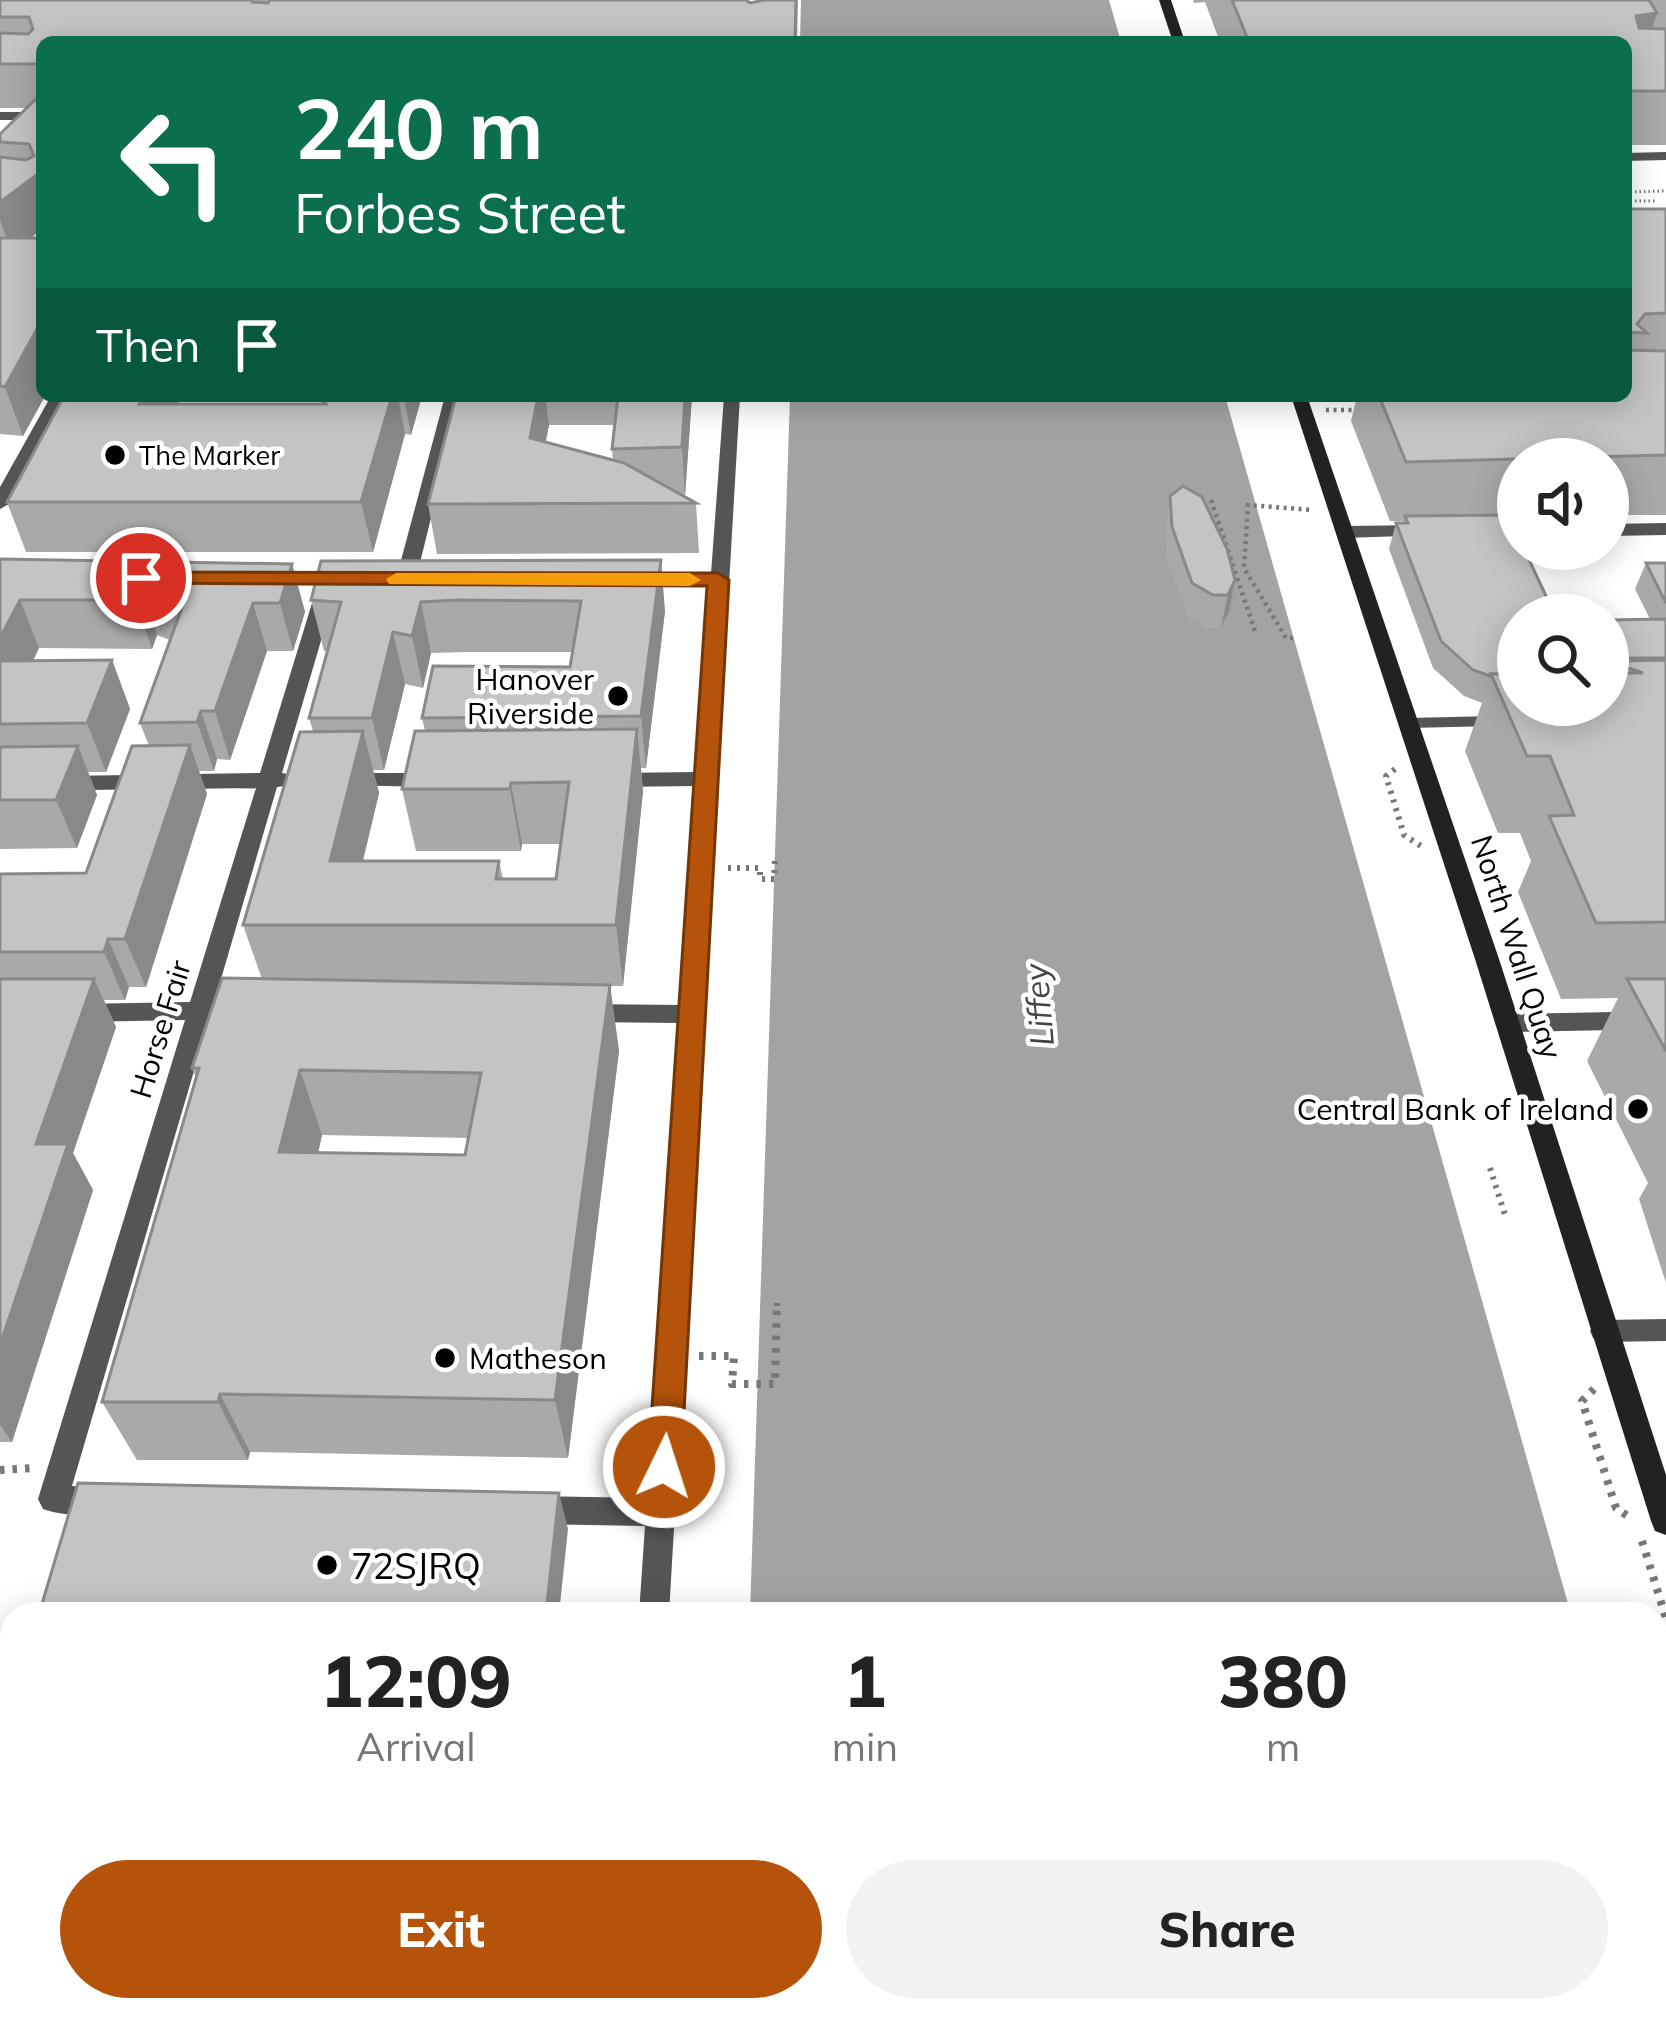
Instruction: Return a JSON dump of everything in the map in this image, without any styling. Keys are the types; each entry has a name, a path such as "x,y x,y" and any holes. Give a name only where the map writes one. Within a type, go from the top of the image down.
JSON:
{"main road":[{"path":"1165,0 1177,36"},
{"name":"North Wall Quay","path":"1302,403 1666,1521"}],"street":[{"path":"0,116 36,116"},
{"path":"1632,157 1663,158"},
{"path":"0,504 56,402"},
{"path":"235,579 396,579 451,402"},
{"path":"655,1602 732,402"},
{"path":"1629,530 1666,530"},
{"path":"1345,532 1448,531"},
{"name":"Horse Fair","path":"136,1501 85,1511 53,1498 328,579"},
{"path":"608,580 718,580"},
{"path":"592,779 707,779"},
{"path":"0,784 122,792 270,780 454,780"},
{"path":"45,1013 248,1011"},
{"path":"554,1013 694,1014"},
{"path":"1507,1023 1666,1020"},
{"path":"1602,1331 1666,1330"},
{"path":"494,1509 661,1512"}],"lane":[{"path":"1409,723 1497,721"}],"path":[{"path":"1635,178 1645,192"},
{"path":"1632,192 1666,191"},
{"path":"1632,202 1655,201"},
{"path":"1302,403 1360,410"},
{"path":"1211,500 1255,631"},
{"path":"1293,638 1286,638 1244,568 1248,505 1312,510"},
{"path":"1221,582 1234,568 1244,568"},
{"path":"728,868 760,868 760,879 774,879 775,859"},
{"path":"1490,1168 1506,1218"},
{"path":"700,1356 734,1356 732,1384 775,1384 777,1298"}],"water":[{"path":"801,0 1109,0 1119,36 800,36"},
{"name":"Liffey","path":"790,402 1227,402 1568,1602 750,1602"}],"building":[{"path":"0,0 796,0 795,36 36,36 36,64 0,64 0,33 28,34 33,29 29,17 0,17"},
{"path":"1232,0 1649,0 1657,13 1636,16 1639,28 1666,29 1666,91 1632,91 1632,36 1247,36"},
{"path":"36,99 36,175 0,202 0,157 26,160 34,156 29,144 0,142 0,134"},
{"path":"1632,209 1666,209 1666,313 1645,314 1637,324 1647,333 1632,332"},
{"path":"0,238 36,238 36,331 5,387 0,386"},
{"path":"1632,350 1666,351 1666,455 1629,456 1629,438 1497,438 1497,460 1406,462 1381,402 1632,402"},
{"path":"61,402 390,402 361,502 7,502"},
{"path":"454,402 537,402 530,438 624,463 696,503 428,504"},
{"path":"617,402 685,402 682,447 612,449"},
{"path":"1183,486 1202,497 1227,549 1235,580 1228,595 1213,595 1192,583 1172,527 1170,496"},
{"path":"1497,515 1497,570 1534,570 1545,594 1497,594 1497,674 1493,677 1473,670 1441,641 1396,523 1408,523 1405,516"},
{"path":"0,559 292,564 280,603 253,603 215,711 201,711 197,722 140,723 184,602 141,587 135,600 20,600 0,638"},
{"path":"661,560 641,716 422,718 433,666 570,667 581,601 458,600 421,602 412,636 393,632 372,718 309,718 341,602 311,600 321,561"},
{"path":"1646,563 1666,563 1666,603"},
{"path":"1666,619 1666,658 1629,658 1629,620"},
{"path":"112,660 87,723 0,724 0,661"},
{"path":"1666,660 1666,922 1596,923 1549,816 1574,815 1550,756 1527,756 1514,726 1629,726 1629,673 1643,673 1629,668 1629,661"},
{"path":"637,729 616,925 243,925 300,732 363,731 330,861 499,861 496,879 556,879 569,782 511,783 510,789 402,789 415,731"},
{"path":"190,745 125,939 108,939 104,952 0,952 0,874 86,873 132,746"},
{"path":"78,746 56,800 0,800 0,747"},
{"path":"222,978 610,985 555,1400 220,1394 218,1402 102,1402 199,1068 192,1068","holes":["300,1070 481,1073 465,1155 279,1152"]},
{"path":"0,979 94,979 36,1144 68,1144 0,1345"},
{"path":"1627,979 1666,979 1666,1051"},
{"name":"72SJRQ","path":"78,1483 559,1493 547,1602 43,1602"}],"slow traffic":[{"path":"396,579 690,580"}],"place":[{"name":"The Marker","path":"115,455"},
{"name":"Hanover Riverside","path":"618,696"},
{"name":"Central Bank of Ireland","path":"1638,1109"},
{"name":"Matheson","path":"445,1358"},
{"name":"72SJRQ","path":"327,1565"}],"route":[{"path":"141,578 718,580 664,1467"}]}
